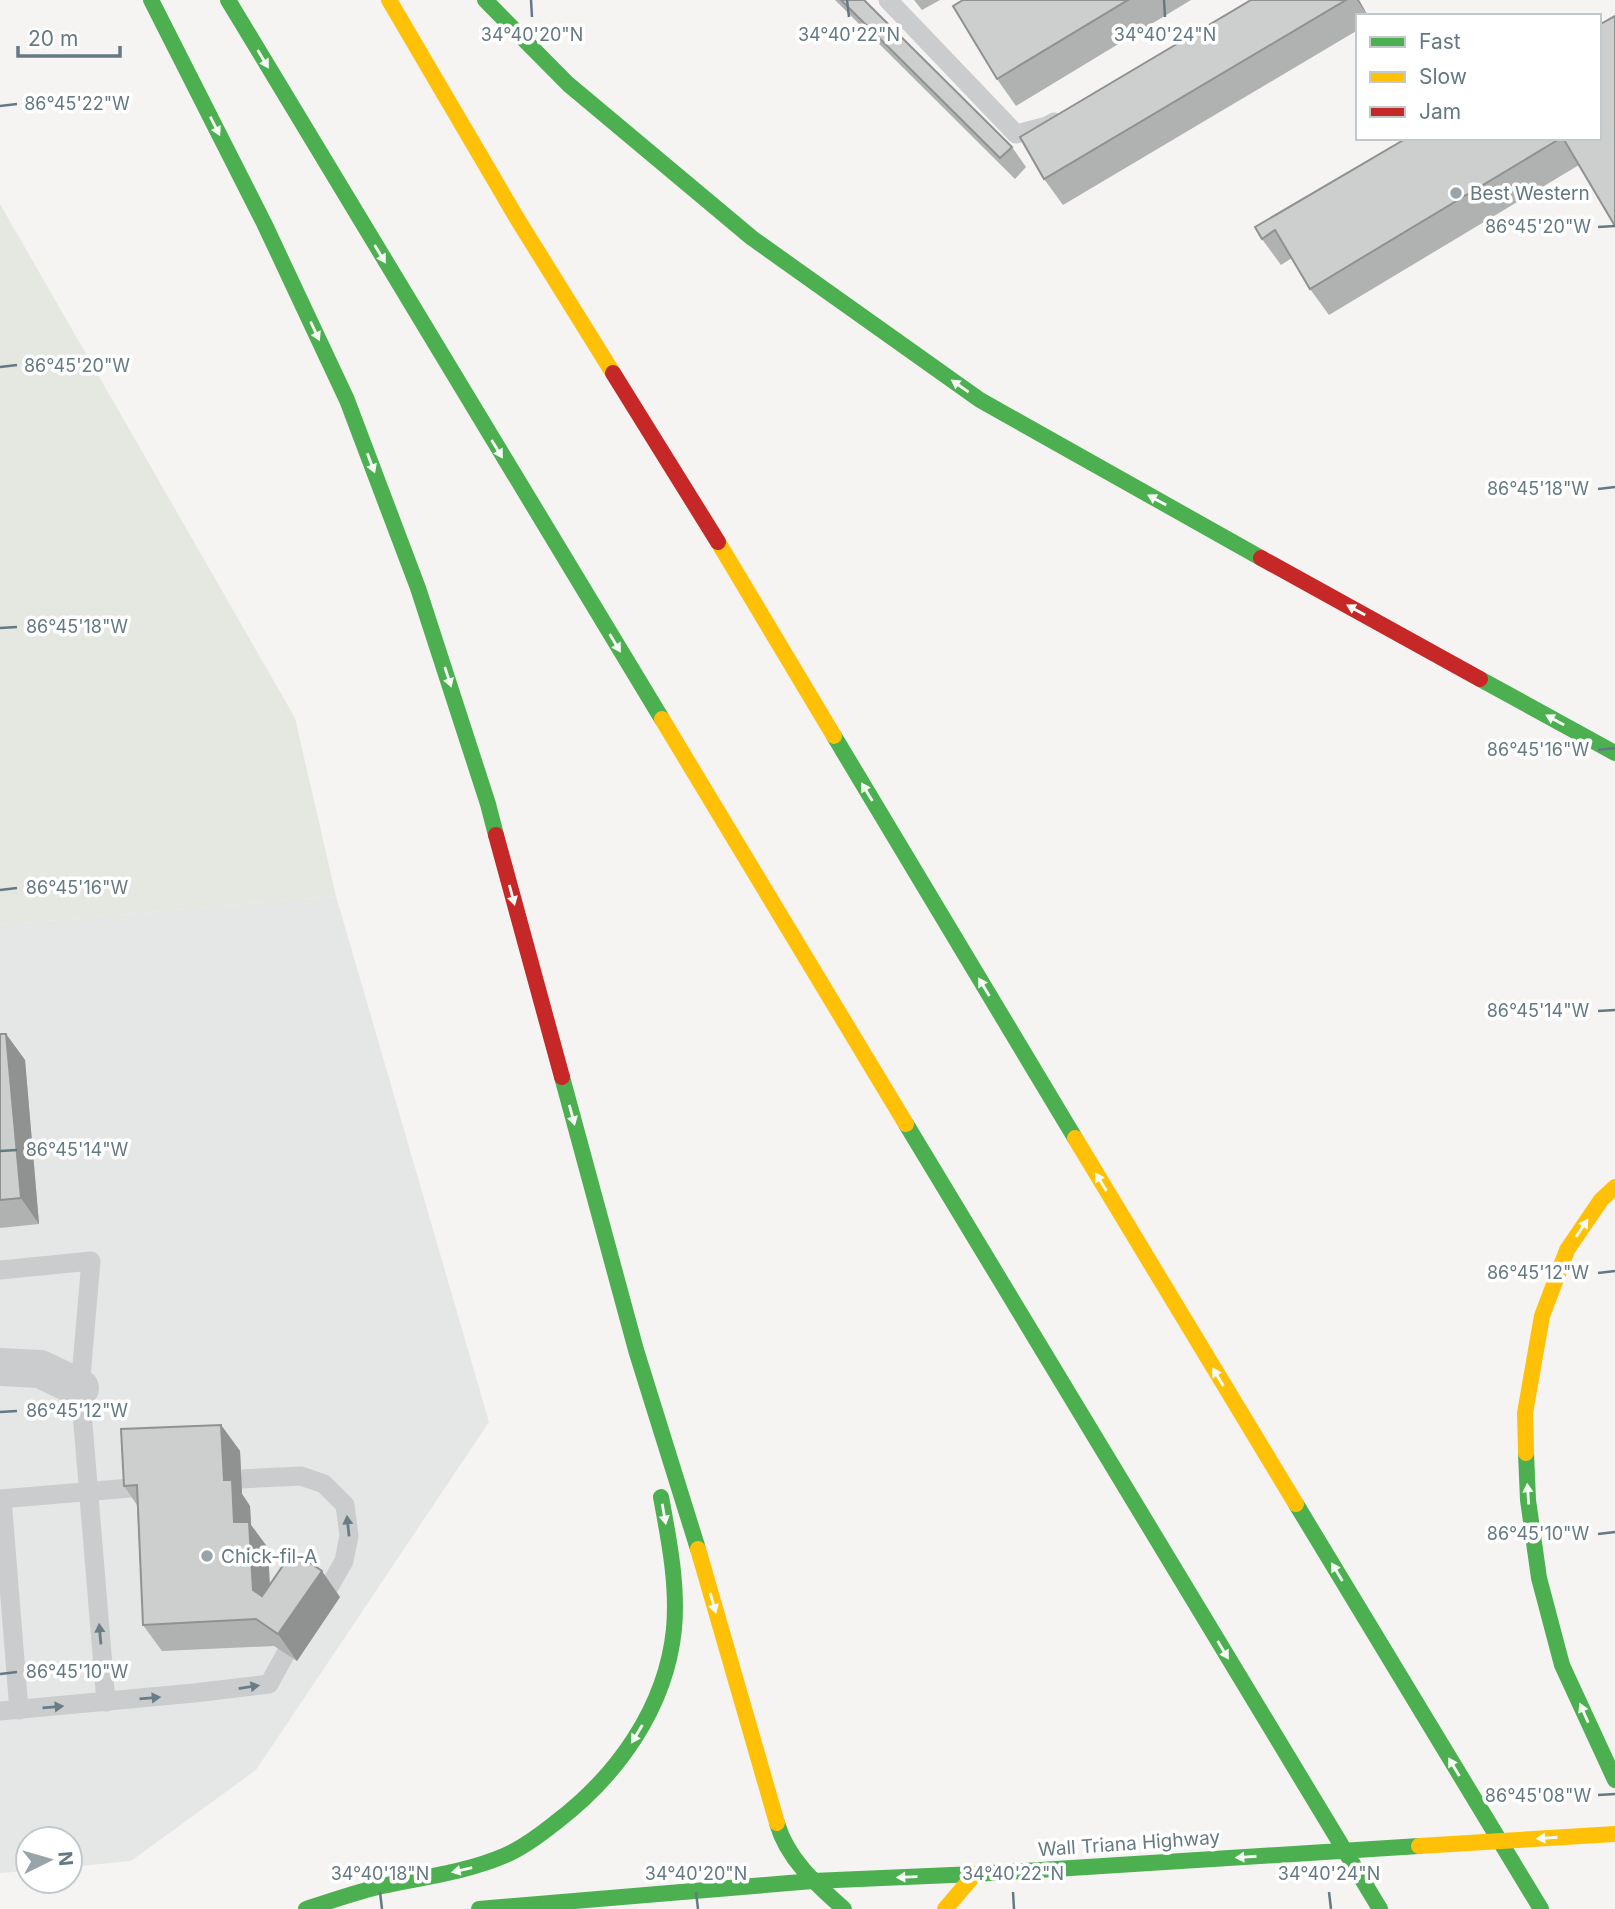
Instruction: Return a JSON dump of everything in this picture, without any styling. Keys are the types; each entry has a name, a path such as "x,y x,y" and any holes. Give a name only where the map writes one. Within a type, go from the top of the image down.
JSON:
{"main road":[{"path":"151,0 264,223 346,400 418,589 488,804 636,1350 692,1526 781,1838 796,1862 844,1909"},
{"path":"228,0 1380,1909"},
{"path":"389,0 518,220 755,602 989,996 1541,1909"},
{"path":"485,0 568,84 751,239 980,400 1615,752"},
{"path":"1615,1187 1601,1200 1567,1250 1542,1316 1525,1413 1528,1500 1539,1578 1562,1665 1615,1780"},
{"path":"306,1909 362,1891 470,1868 509,1854 577,1806 610,1773 636,1736 656,1699 670,1654 675,1609 670,1549 636,1350"},
{"name":"Wall Triana Highway","path":"479,1909 813,1881 975,1874 1615,1834"},
{"path":"945,1909 975,1874"}],"street":[{"path":"0,1367 40,1369 80,1388"}],"lane":[{"path":"888,0 1016,134 1047,125 1072,112"},
{"path":"0,1270 91,1261 80,1388 106,1702"},
{"path":"241,1479 301,1476 324,1483 345,1505 349,1536 344,1561 328,1589"},
{"path":"142,1487 1,1499 9,1711 269,1684 286,1653"}],"shaded area":[{"path":"0,204 295,718 336,896 0,925"},
{"path":"336,896 489,1422 256,1770 131,1861 84,1866 84,1825 14,1825 14,1872 0,1873 0,925"}],"building":[{"path":"841,0 864,0 1012,147 1000,158"},
{"path":"963,0 1128,0 997,79 953,6"},
{"path":"1251,0 1346,0 1044,179 1020,137"},
{"path":"1615,16 1615,226 1564,140 1601,140 1601,24"},
{"path":"1404,140 1558,140 1310,289 1275,230 1262,239 1255,227"},
{"path":"0,1034 6,1034 21,1198 0,1200"},
{"path":"221,1425 224,1480 232,1480 234,1522 249,1522 253,1590 262,1596 293,1551 322,1571 278,1634 256,1619 143,1625 137,1485 124,1486 121,1429"}],"traffic: fast":[{"path":"151,0 264,223 347,400 418,588 496,835"},
{"path":"228,0 662,719"},
{"path":"485,0 568,84 752,238 980,400 1261,558"},
{"path":"1480,679 1615,753"},
{"path":"834,736 1075,1138"},
{"path":"562,1077 636,1350 698,1549"},
{"path":"906,1124 1380,1909"},
{"path":"1526,1453 1528,1500 1539,1578 1562,1665 1615,1780"},
{"path":"306,1909 372,1888 461,1870 506,1855 538,1836 578,1804 618,1762 635,1738 661,1686 674,1629 674,1579 661,1497"},
{"path":"1296,1504 1541,1909"},
{"path":"777,1823 795,1860 844,1909"},
{"path":"479,1909 813,1881 975,1874 1419,1846"}],"traffic: slow":[{"path":"389,0 518,220 613,373"},
{"path":"718,542 834,736"},
{"path":"662,719 906,1124"},
{"path":"1075,1138 1296,1504"},
{"path":"1526,1453 1525,1413 1542,1316 1567,1250 1601,1200 1615,1187"},
{"path":"698,1549 777,1823"},
{"path":"1419,1846 1615,1834"},
{"path":"945,1909 975,1874"}],"traffic: jam":[{"path":"613,373 718,542"},
{"path":"1261,558 1480,679"},
{"path":"496,835 562,1077"}],"place":[{"name":"Best Western","path":"1456,193"},
{"name":"Chick-fil-A","path":"207,1556"}]}
